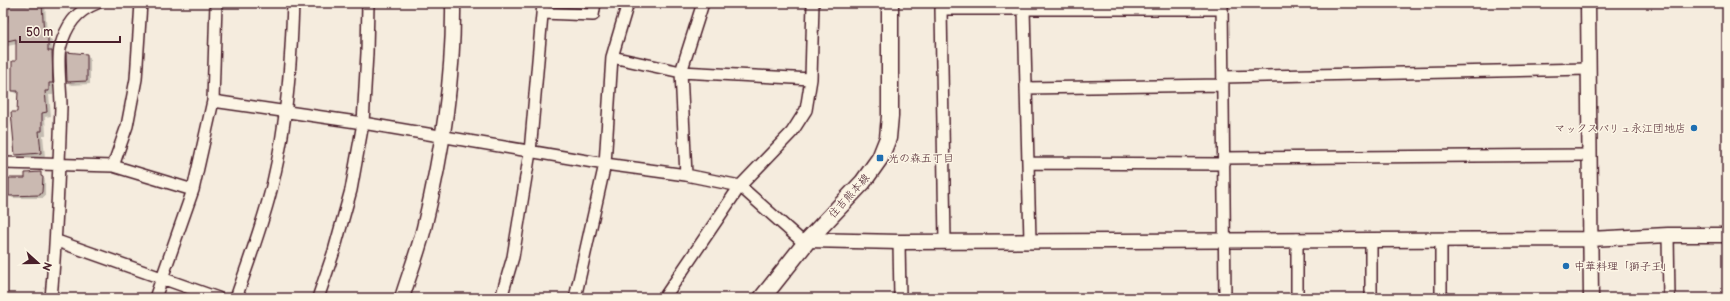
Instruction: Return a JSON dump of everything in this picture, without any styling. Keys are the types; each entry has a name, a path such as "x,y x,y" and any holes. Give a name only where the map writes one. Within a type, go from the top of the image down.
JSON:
{"main road":[{"name":"住吉熊本線","path":"762,298 806,242 863,182 880,158 888,138 890,116 890,3"}],"street":[{"path":"51,298 57,241 61,103 60,50 67,28 84,8 97,3"},
{"path":"113,166 127,126 136,79 140,3"},
{"path":"155,298 193,190 213,101 216,3"},
{"path":"236,298 273,182 286,112 291,64 293,3"},
{"path":"318,298 334,252 351,190 363,122 368,3"},
{"path":"402,298 424,230 444,136 453,42 453,3"},
{"path":"501,298 513,258 530,152 543,8 593,14 595,3"},
{"path":"576,298 604,164 612,57 628,3"},
{"path":"686,175 681,72 703,3"},
{"path":"664,298 740,186 792,132 806,110 811,79 813,3"},
{"path":"1588,3 1590,298"},
{"path":"944,241 941,9 1222,6 1225,298"},
{"path":"1024,9 1030,241"},
{"path":"612,57 681,72 811,79"},
{"path":"1026,88 1588,69"},
{"path":"213,101 363,122 530,152 686,175 740,186 806,242 1590,239 1668,235 1727,235"},
{"path":"1028,163 1589,155"},
{"path":"3,163 113,166 193,190"},
{"path":"1668,235 1669,298"},
{"path":"1371,239 1371,298"},
{"path":"1441,239 1441,298"},
{"path":"1297,240 1297,298"},
{"path":"57,241 218,298"},
{"path":"899,242 900,298"}],"building":[{"path":"28,3 42,3 44,36 48,36 48,51 52,51 53,83 49,83 49,91 45,91 47,112 42,113 42,131 39,131 41,153 15,155 11,112 17,112 18,91 12,91 12,61 16,61 16,39 3,42 3,22 7,22 8,5 27,5"},
{"path":"66,52 87,54 87,81 67,82"},
{"path":"41,172 41,176 43,177 42,192 40,195 9,196 9,178 25,178 25,173"}],"place":[{"name":"マックスバリュ永江団地店","path":"1694,128"},
{"name":"光の森五丁目","path":"880,158"},
{"name":"中華料理「獅子王」","path":"1566,266"}]}
